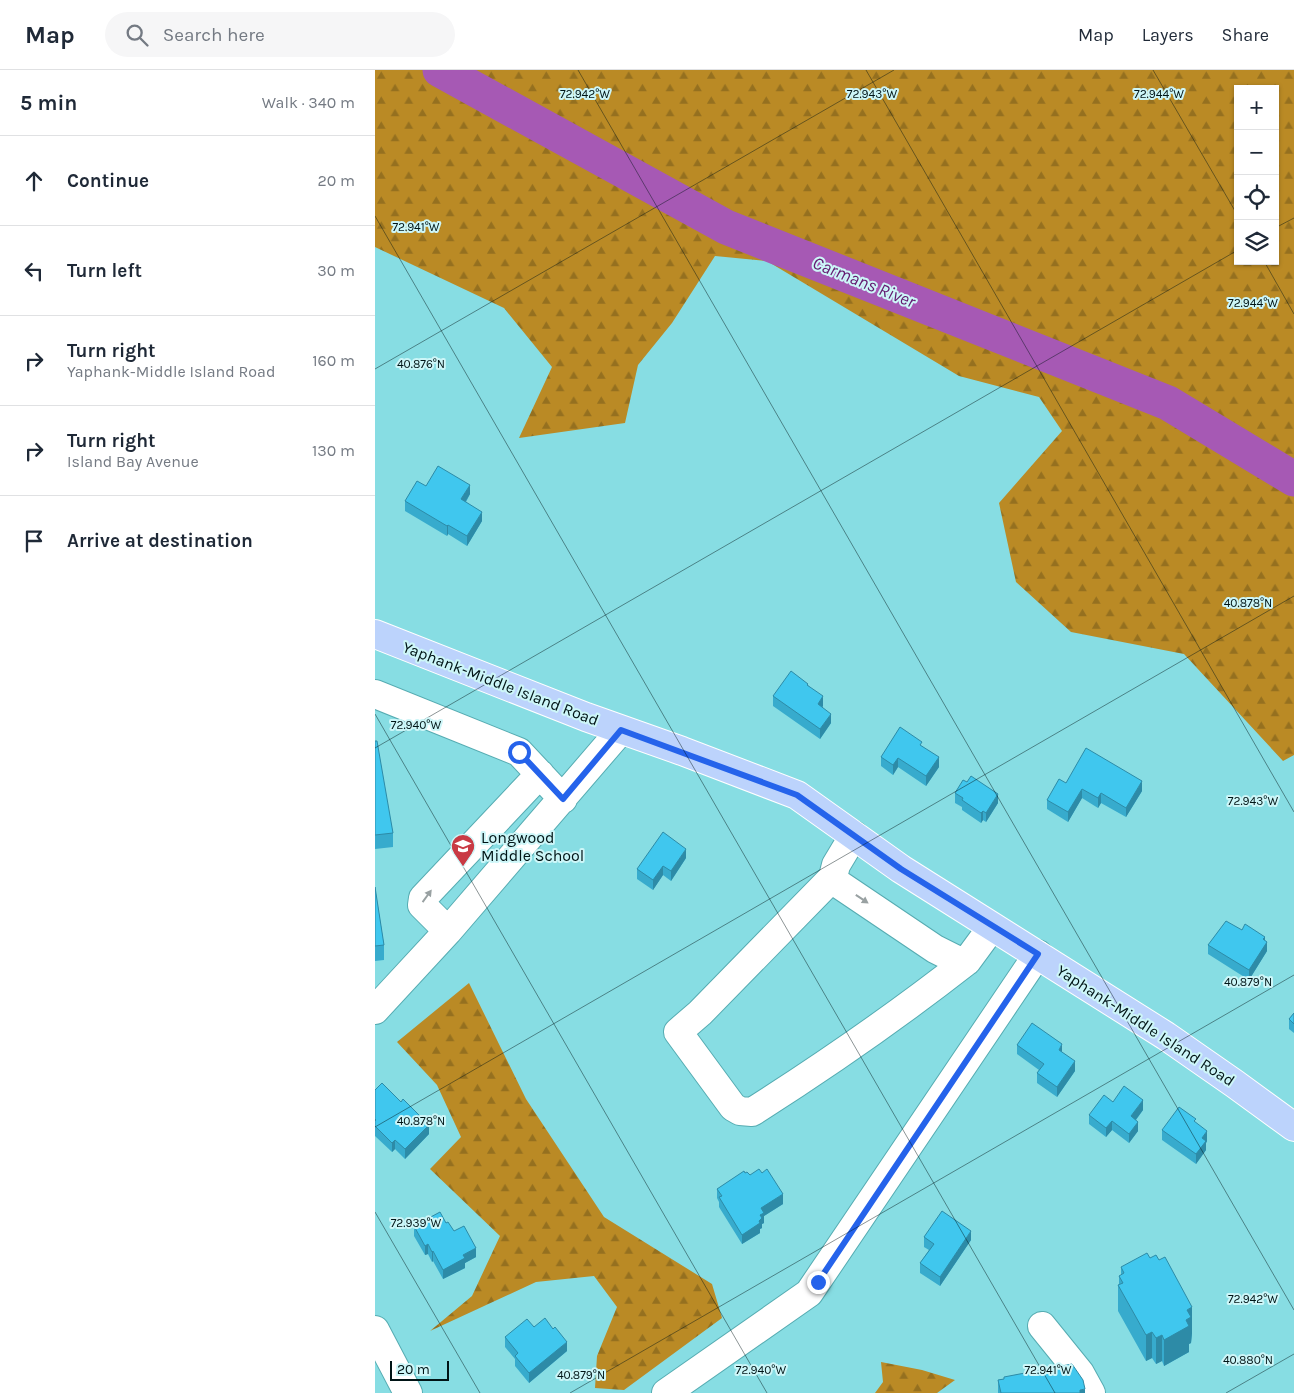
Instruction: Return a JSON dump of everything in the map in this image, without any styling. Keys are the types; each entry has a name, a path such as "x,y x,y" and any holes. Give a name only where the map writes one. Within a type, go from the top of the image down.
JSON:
{"main road":[{"name":"Yaphank-Middle Island Road","path":"375,634 621,730 797,795 901,869 1165,1036 1294,1127"}],"street":[{"path":"375,694 519,752 563,799"},
{"path":"375,1010 448,932 621,730"},
{"path":"448,932 422,905 423,898 539,774"},
{"path":"853,836 836,865 833,877 700,1013 678,1032 733,1107 740,1111 752,1112 803,1079 918,999 967,960 992,927"},
{"path":"833,877 837,883 935,949 957,960 967,960"},
{"path":"666,1393 809,1294 1038,954"},
{"path":"1042,1326 1080,1373 1091,1393"},
{"path":"375,1330 408,1393"}],"green space":[{"path":"375,70 1294,70 1294,755 1283,761 1184,654 1071,632 1016,582 999,503 1062,431 1039,397 959,376 767,261 715,256 672,323 638,365 625,423 519,438 552,367 504,308 375,247"},
{"path":"469,983 526,1099 604,1217 712,1284 722,1318 624,1390 595,1388 597,1356 617,1307 594,1276 536,1282 430,1331 472,1296 500,1236 430,1169 461,1137 437,1085 397,1042"},
{"path":"881,1362 922,1370 955,1380 937,1393 875,1393 883,1382"}],"building":[{"path":"438,466 470,485 461,499 482,512 467,536 405,501 417,481 426,486"},
{"path":"791,671 823,696 818,704 831,714 820,729 773,696"},
{"path":"900,727 922,742 920,745 939,757 926,776 898,758 893,765 881,757"},
{"path":"375,741 377,741 393,833 375,835"},
{"path":"1086,748 1142,781 1126,808 1101,793 1098,798 1082,789 1068,812 1047,800 1059,779 1066,783"},
{"path":"971,776 998,794 986,813 983,811 981,813 955,793 963,780 967,782"},
{"path":"663,832 686,849 671,871 663,866 653,880 637,869"},
{"path":"375,887 384,945 375,946"},
{"path":"1226,921 1242,930 1245,924 1265,937 1263,939 1267,942 1249,970 1208,945"},
{"path":"1294,1013 1294,1024 1289,1019"},
{"path":"1032,1023 1062,1044 1059,1050 1075,1061 1057,1087 1037,1073 1044,1064 1017,1045"},
{"path":"382,1083 401,1102 403,1099 429,1125 405,1149 395,1140 392,1143 375,1126 375,1090"},
{"path":"1124,1086 1143,1100 1131,1116 1138,1122 1129,1134 1112,1121 1106,1128 1089,1115 1104,1095 1113,1102"},
{"path":"1179,1107 1196,1119 1194,1121 1207,1131 1202,1138 1206,1141 1196,1154 1162,1130"},
{"path":"759,1169 762,1173 767,1169 783,1194 761,1208 764,1213 760,1215 762,1218 759,1221 760,1223 742,1235 719,1197 722,1196 717,1189 744,1171 750,1175"},
{"path":"942,1211 971,1231 940,1277 920,1263 934,1244 924,1237"},
{"path":"440,1212 446,1223 448,1222 454,1231 464,1226 476,1248 463,1255 465,1258 443,1270 433,1251 428,1244 425,1246 414,1226"},
{"path":"1147,1253 1150,1258 1156,1255 1159,1260 1165,1257 1192,1307 1187,1310 1191,1317 1186,1320 1189,1326 1164,1340 1162,1335 1156,1338 1152,1332 1146,1335 1118,1285 1123,1283 1119,1276 1124,1273 1121,1267"},
{"path":"545,1318 553,1329 555,1327 567,1342 529,1373 515,1356 518,1353 505,1337 527,1319 534,1327"},
{"path":"1072,1364 1083,1380 1085,1389 1080,1390 1080,1393 1001,1393 998,1380 1004,1379 1004,1377"}],"waterway":[{"name":"Carmans River","path":"440,70 726,227 1168,403 1294,479"}],"place":[{"name":"Longwood Middle School","path":"463,867"}],"route":[{"path":"519,752 563,799 621,730 797,795 901,869 1038,954 818,1282"}]}
